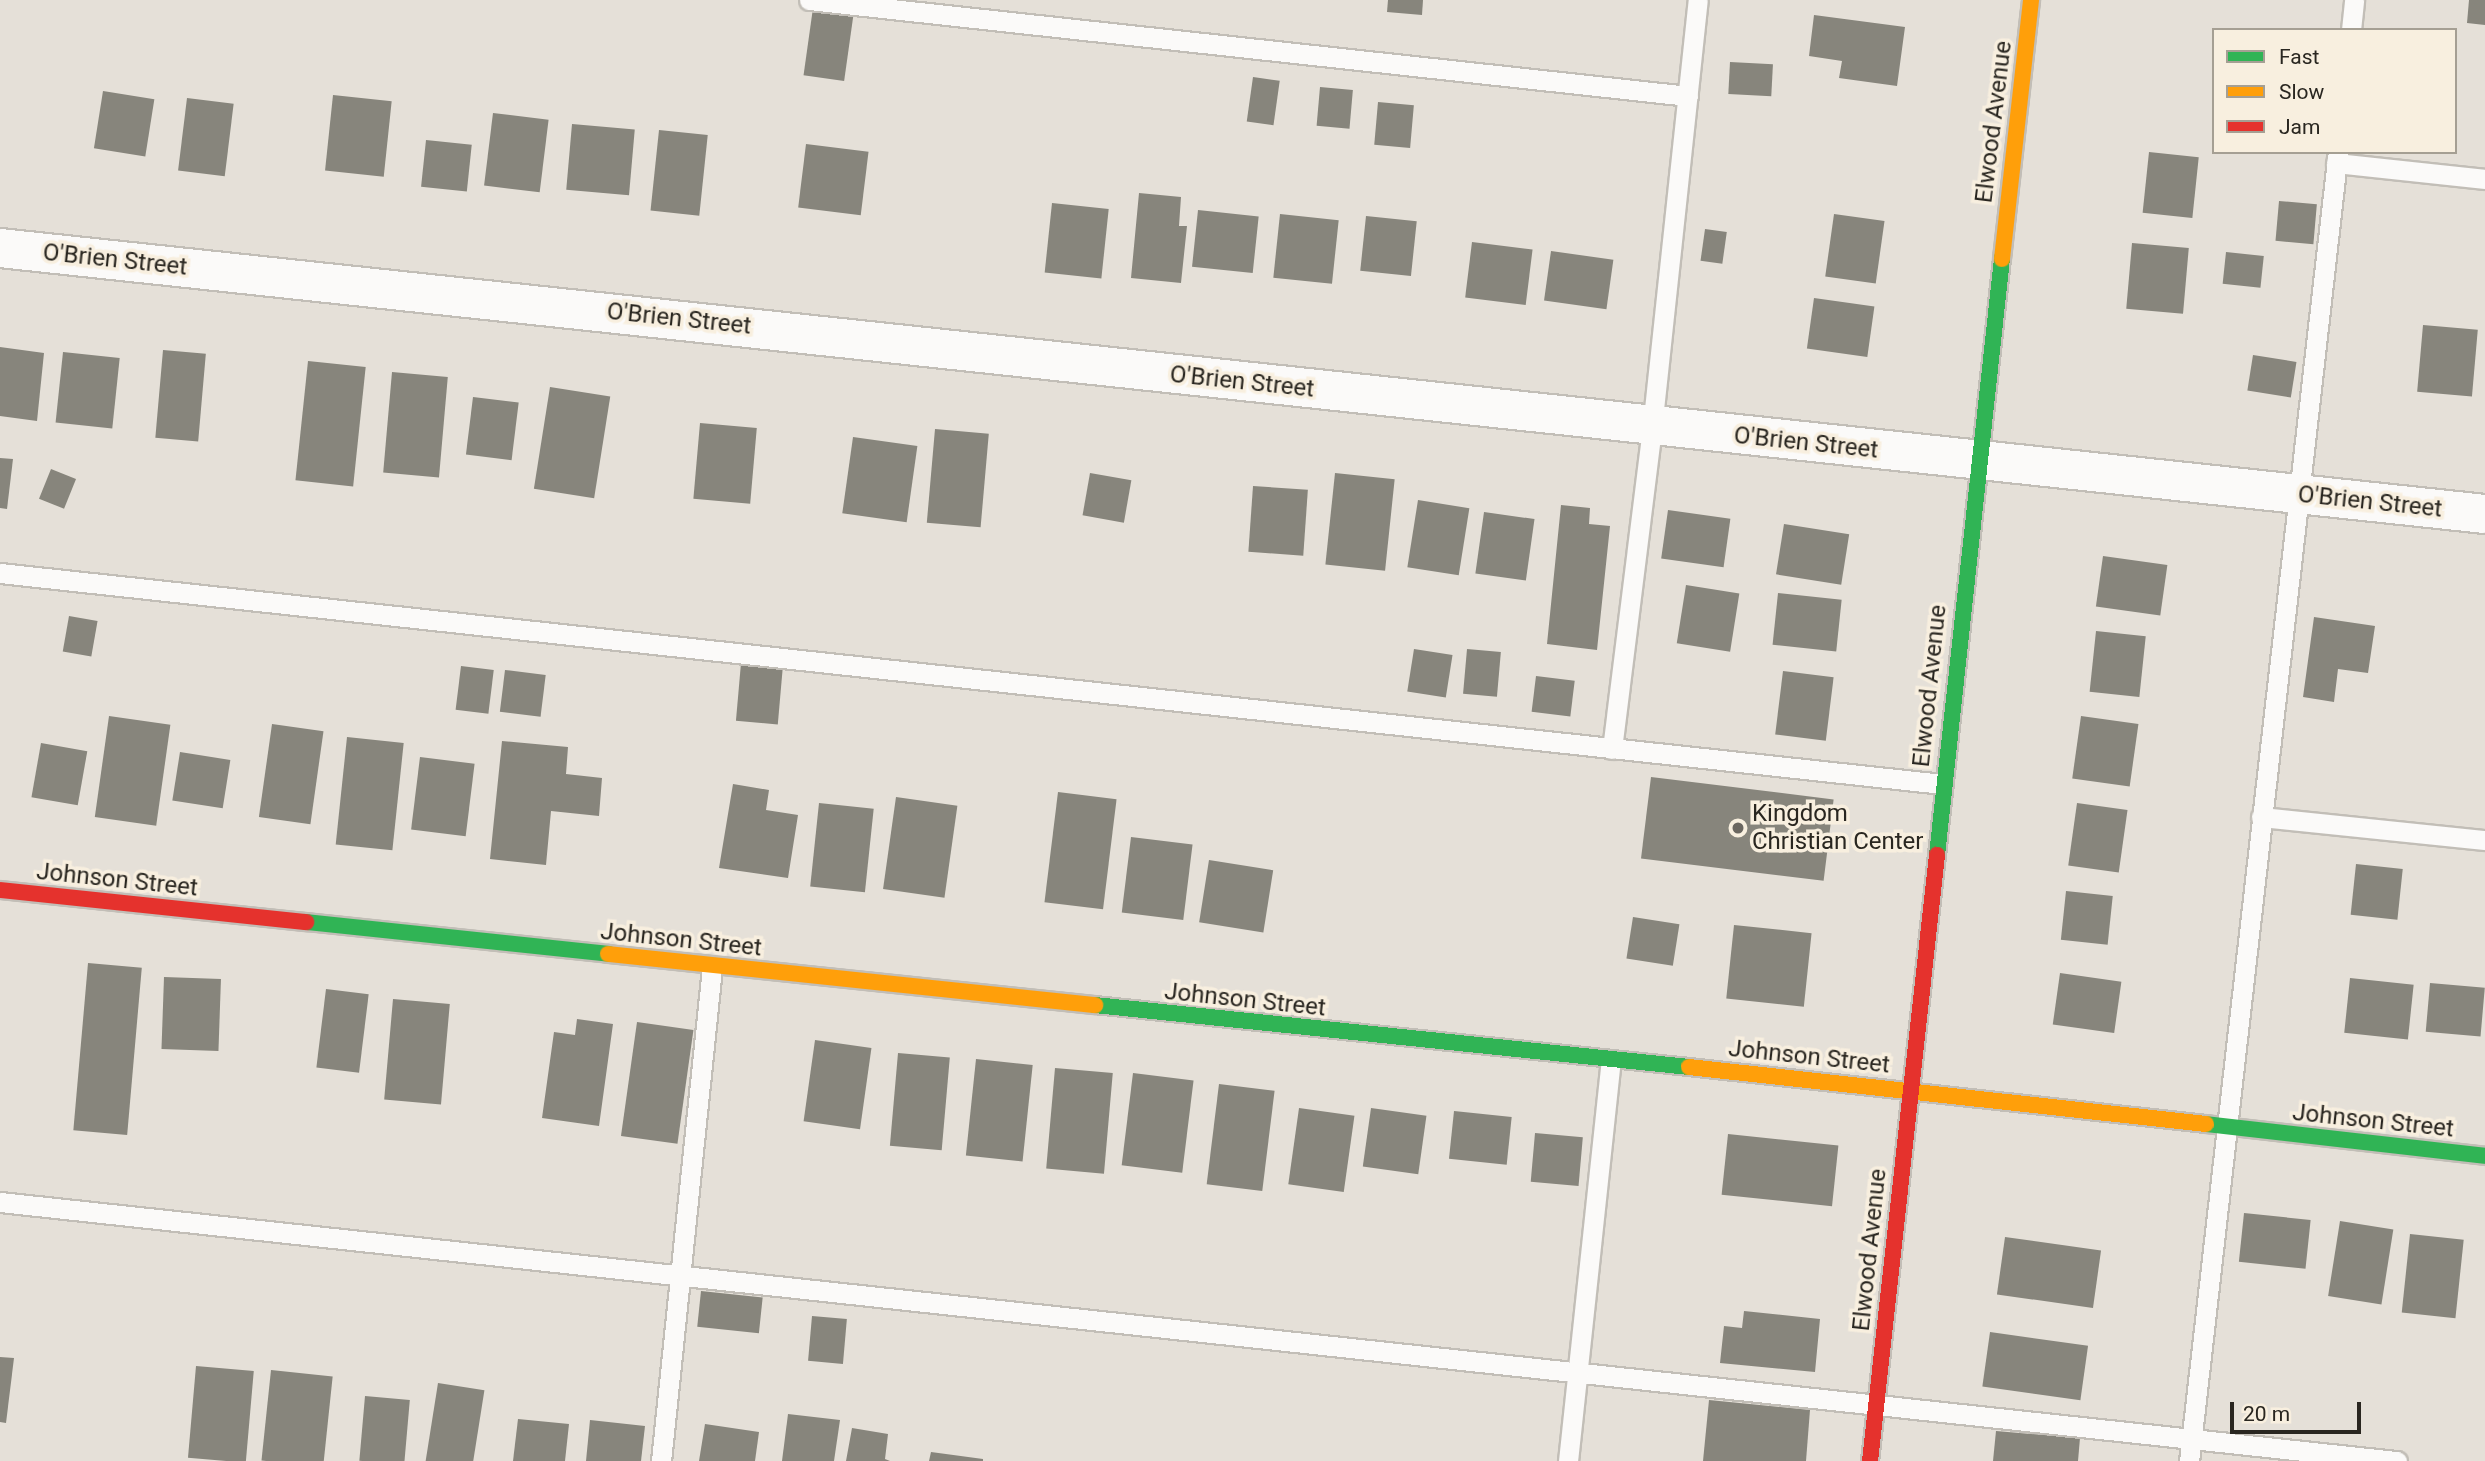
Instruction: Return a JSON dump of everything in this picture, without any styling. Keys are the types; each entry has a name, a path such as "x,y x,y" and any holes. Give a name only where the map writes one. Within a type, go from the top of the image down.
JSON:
{"street":[{"name":"Elwood Avenue","path":"1870,1461 1941,784 2031,0"},
{"name":"O'Brien Street","path":"0,247 1652,428 2485,514"},
{"name":"Johnson Street","path":"0,890 712,967 1910,1090 2485,1156"}],"lane":[{"path":"809,0 1688,96"},
{"path":"1612,749 1652,428 1698,0"},
{"path":"2351,28 2354,0"},
{"path":"2189,1461 2224,1128 2301,495 2337,158 2485,179"},
{"path":"0,573 1941,784"},
{"path":"2261,817 2485,840"},
{"path":"661,1461 712,967"},
{"path":"1568,1461 1611,1060"},
{"path":"0,1202 2398,1461"}],"building":[{"path":"1388,0 1423,0 1422,15 1387,12"},
{"path":"2469,0 2485,0 2485,25 2467,23"},
{"path":"813,8 854,14 844,81 804,75"},
{"path":"1814,15 1905,27 1897,86 1839,78 1842,61 1809,56"},
{"path":"1730,62 1773,64 1771,96 1728,94"},
{"path":"1253,77 1280,81 1273,125 1247,122"},
{"path":"1320,87 1353,90 1349,129 1317,126"},
{"path":"103,91 154,99 145,156 94,148"},
{"path":"333,95 392,101 384,177 325,171"},
{"path":"187,98 234,104 225,176 178,170"},
{"path":"1378,102 1414,105 1410,148 1374,145"},
{"path":"493,113 549,120 540,192 484,185"},
{"path":"572,124 635,129 629,195 566,190"},
{"path":"659,130 708,135 699,216 651,211"},
{"path":"426,140 472,145 467,192 421,187"},
{"path":"806,144 869,152 861,215 798,208"},
{"path":"2149,152 2199,157 2192,218 2143,213"},
{"path":"1139,193 1181,197 1179,226 1187,226 1181,283 1131,278"},
{"path":"2279,201 2317,204 2313,244 2276,241"},
{"path":"1052,203 1109,209 1101,279 1045,273"},
{"path":"1198,210 1259,216 1253,273 1192,267"},
{"path":"1280,214 1339,220 1332,284 1273,278"},
{"path":"1834,214 1885,221 1876,283 1825,276"},
{"path":"1366,216 1417,221 1411,276 1360,271"},
{"path":"1705,229 1727,232 1722,264 1701,261"},
{"path":"1472,242 1533,249 1526,305 1465,298"},
{"path":"2132,243 2189,248 2183,314 2126,309"},
{"path":"1551,251 1613,260 1606,309 1544,301"},
{"path":"2226,252 2264,256 2260,288 2223,284"},
{"path":"1814,298 1874,306 1867,357 1807,349"},
{"path":"2423,325 2478,330 2472,397 2417,392"},
{"path":"0,347 44,353 37,421 0,416"},
{"path":"163,350 206,354 198,441 155,438"},
{"path":"63,352 120,358 112,429 56,423"},
{"path":"2253,355 2296,362 2291,397 2247,391"},
{"path":"308,361 366,367 353,486 295,480"},
{"path":"392,372 448,377 439,477 383,473"},
{"path":"550,387 610,397 594,498 534,489"},
{"path":"473,397 519,403 512,460 466,455"},
{"path":"700,423 757,428 750,504 693,499"},
{"path":"935,429 989,434 981,527 927,523"},
{"path":"853,437 917,446 907,522 842,513"},
{"path":"0,458 13,459 7,509 0,508"},
{"path":"51,469 76,479 64,509 39,499"},
{"path":"1090,473 1131,480 1124,523 1083,515"},
{"path":"1335,473 1395,479 1385,571 1325,564"},
{"path":"1253,486 1308,490 1303,556 1248,552"},
{"path":"1418,500 1469,508 1459,575 1407,567"},
{"path":"1561,505 1590,508 1589,524 1610,526 1597,650 1547,644"},
{"path":"1668,510 1730,519 1724,567 1661,559"},
{"path":"1484,512 1535,519 1526,580 1475,573"},
{"path":"1784,524 1849,534 1841,585 1776,574"},
{"path":"2103,556 2167,565 2160,616 2096,607"},
{"path":"1686,585 1739,593 1730,652 1677,643"},
{"path":"1778,593 1842,600 1836,651 1773,645"},
{"path":"69,616 98,621 91,656 63,651"},
{"path":"2314,617 2375,626 2368,673 2338,669 2334,702 2303,697"},
{"path":"2096,631 2146,636 2139,697 2090,692"},
{"path":"1414,649 1453,655 1446,698 1407,691"},
{"path":"1467,649 1501,652 1497,697 1463,694"},
{"path":"741,663 783,667 778,724 736,721"},
{"path":"461,666 494,670 488,714 456,710"},
{"path":"505,670 546,675 541,717 500,712"},
{"path":"1783,671 1834,677 1826,741 1775,735"},
{"path":"1536,676 1575,681 1570,716 1532,712"},
{"path":"109,716 170,725 156,826 95,817"},
{"path":"2081,716 2138,724 2130,786 2072,778"},
{"path":"272,724 323,731 310,824 259,817"},
{"path":"347,737 404,743 392,850 336,844"},
{"path":"502,741 568,747 566,774 602,778 599,816 551,811 546,865 490,859"},
{"path":"41,743 87,751 78,805 31,797"},
{"path":"180,752 230,760 223,808 172,800"},
{"path":"420,757 475,764 466,836 411,829"},
{"name":"Kingdom Christian Center","path":"1651,777 1834,799 1824,881 1641,858"},
{"path":"733,784 769,790 766,810 798,815 788,878 719,868"},
{"path":"1058,792 1117,799 1103,909 1044,902"},
{"path":"896,797 957,806 944,898 883,889"},
{"path":"819,803 874,809 865,892 810,887"},
{"path":"2077,803 2128,810 2119,872 2068,865"},
{"path":"1131,837 1193,845 1183,920 1122,912"},
{"path":"1209,860 1273,870 1263,932 1199,922"},
{"path":"2356,864 2403,869 2397,920 2351,915"},
{"path":"2066,891 2113,896 2108,945 2061,940"},
{"path":"1633,917 1679,924 1673,966 1626,958"},
{"path":"1734,925 1812,933 1804,1007 1726,999"},
{"path":"88,963 142,968 127,1135 73,1130"},
{"path":"2060,973 2121,982 2114,1033 2053,1024"},
{"path":"164,977 221,979 218,1051 161,1049"},
{"path":"2350,978 2414,985 2408,1039 2344,1033"},
{"path":"2430,983 2485,988 2481,1037 2426,1032"},
{"path":"326,989 369,994 359,1073 316,1067"},
{"path":"393,999 450,1004 441,1105 384,1100"},
{"path":"577,1019 613,1024 599,1126 542,1118 554,1032 575,1035"},
{"path":"637,1022 693,1030 677,1144 621,1136"},
{"path":"815,1040 871,1048 860,1129 804,1121"},
{"path":"898,1053 950,1058 942,1150 890,1146"},
{"path":"976,1059 1033,1065 1023,1161 966,1155"},
{"path":"1055,1068 1113,1073 1104,1174 1046,1169"},
{"path":"1133,1073 1194,1080 1182,1173 1122,1165"},
{"path":"1219,1084 1275,1091 1262,1191 1207,1184"},
{"path":"1299,1108 1354,1116 1344,1192 1288,1184"},
{"path":"1371,1108 1426,1116 1418,1174 1363,1166"},
{"path":"1454,1111 1512,1117 1507,1165 1449,1159"},
{"path":"1535,1133 1583,1137 1579,1186 1531,1182"},
{"path":"1728,1134 1838,1146 1832,1206 1722,1195"},
{"path":"2244,1213 2311,1220 2306,1269 2239,1262"},
{"path":"2340,1221 2393,1229 2381,1305 2328,1296"},
{"path":"2410,1234 2464,1240 2455,1318 2402,1313"},
{"path":"2005,1237 2101,1250 2093,1308 1997,1294"},
{"path":"701,1291 763,1297 759,1333 697,1327"},
{"path":"1744,1311 1820,1319 1815,1372 1720,1363 1724,1326 1742,1328"},
{"path":"812,1316 847,1319 843,1364 808,1361"},
{"path":"1990,1332 2088,1346 2080,1400 1982,1386"},
{"path":"0,1357 14,1358 6,1423 0,1422"},
{"path":"196,1366 254,1371 246,1461 188,1458"},
{"path":"271,1370 333,1376 324,1461 261,1461"},
{"path":"438,1383 484,1390 473,1461 426,1461"},
{"path":"365,1396 410,1400 404,1461 359,1461"},
{"path":"1709,1400 1810,1410 1806,1461 1703,1461"},
{"path":"788,1414 840,1420 834,1461 782,1461"},
{"path":"518,1419 569,1424 565,1461 513,1461"},
{"path":"590,1420 645,1426 641,1461 586,1461"},
{"path":"705,1424 759,1432 755,1461 699,1461"},
{"path":"852,1428 888,1434 885,1459 890,1461 846,1461"},
{"path":"1996,1431 2080,1438 2078,1461 1993,1461"},
{"path":"931,1452 983,1459 983,1461 929,1461"}],"traffic: fast":[{"path":"1937,855 2002,259"},
{"path":"306,922 608,954"},
{"path":"1095,1005 1689,1067"},
{"path":"2206,1124 2485,1156"}],"traffic: slow":[{"path":"2002,259 2031,0"},
{"path":"608,954 1095,1005"},
{"path":"1689,1067 2206,1124"}],"traffic: jam":[{"path":"1870,1461 1937,855"},
{"path":"0,890 306,922"}],"place":[{"name":"Kingdom Christian Center","path":"1738,828"}]}
